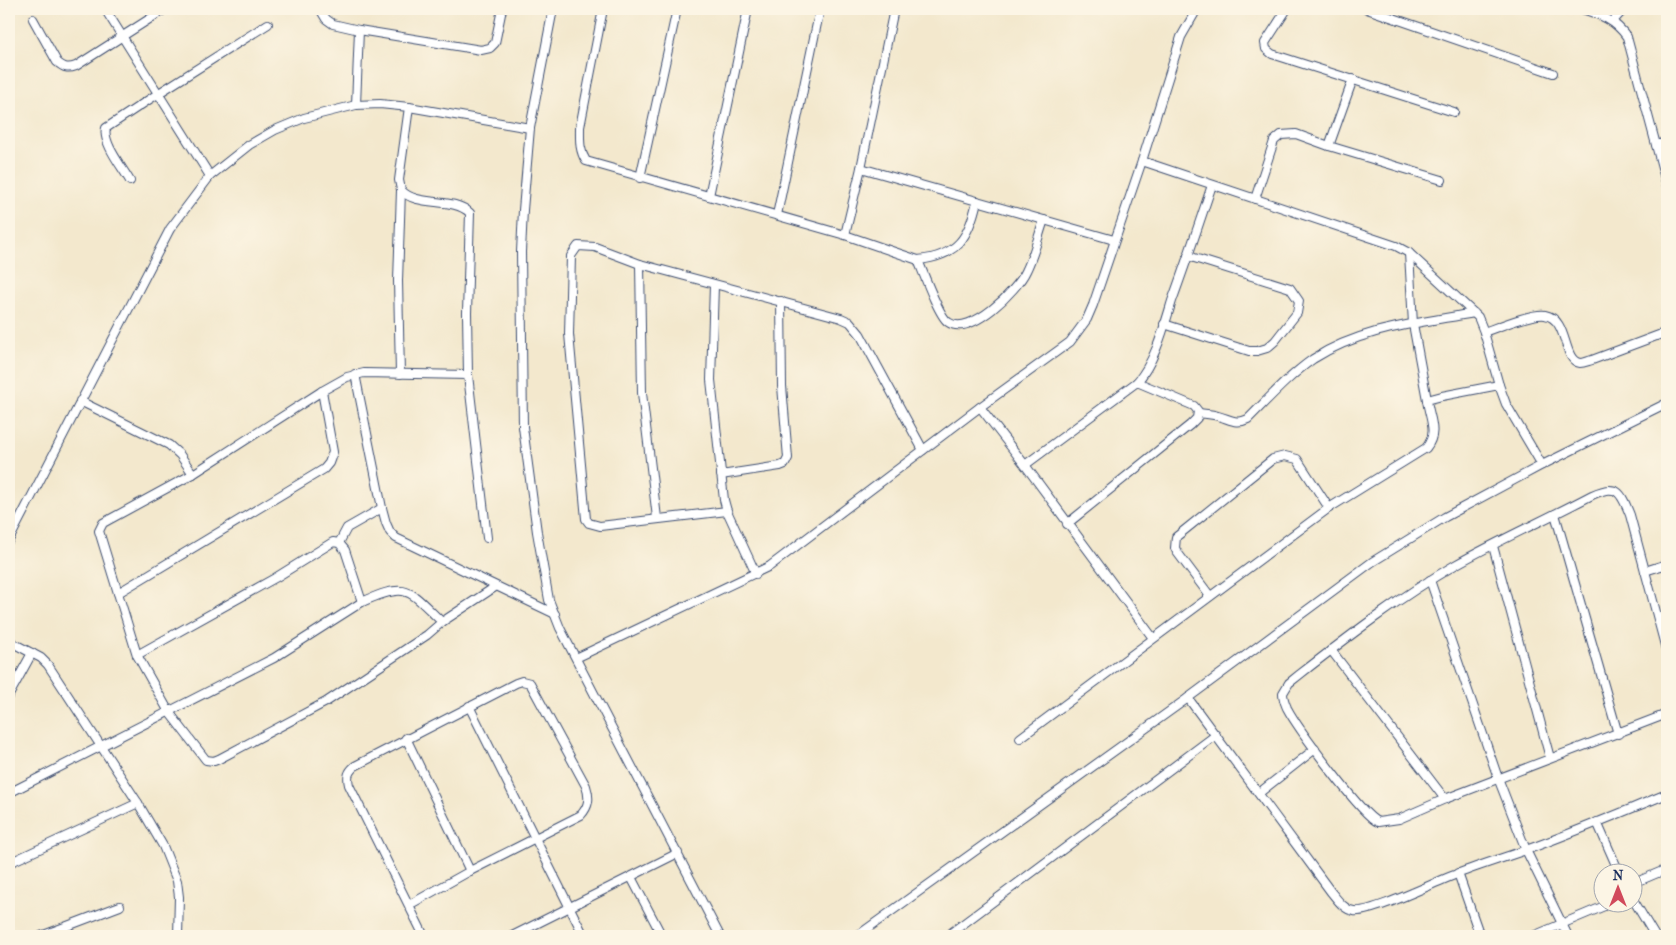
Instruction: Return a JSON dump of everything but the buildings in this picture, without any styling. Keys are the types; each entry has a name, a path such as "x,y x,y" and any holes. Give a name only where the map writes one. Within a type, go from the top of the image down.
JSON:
{"street":[{"path":"105,9 210,176"},
{"path":"33,19 57,62 62,67 69,68 76,66 165,9"},
{"path":"320,9 326,19 334,24 359,30 481,50 490,48 495,43 502,9"},
{"path":"553,9 530,128 521,252 523,427 537,532 549,600 576,658 720,936"},
{"path":"604,9 580,127 580,143 582,154 586,161 640,178 845,235 918,260 943,254 955,247 967,234 977,201"},
{"path":"640,178 676,9"},
{"path":"709,196 748,9"},
{"path":"777,215 820,9"},
{"path":"845,235 894,9"},
{"path":"576,658 770,566 980,407 1070,342 1090,312 1142,161 1181,37 1197,9"},
{"path":"1287,9 1267,39 1265,46 1268,52 1277,57 1353,79 1454,112"},
{"path":"1582,9 1613,21 1627,37 1667,186"},
{"path":"1613,21 1624,9"},
{"path":"1372,10 1553,73"},
{"path":"130,180 107,143 104,133 106,128 268,24"},
{"path":"356,105 359,30"},
{"path":"1329,146 1353,79"},
{"path":"9,540 170,229 210,176 249,145 275,130 304,118 356,105 380,104 409,107 530,128"},
{"path":"400,374 398,281 401,190 399,180 409,107"},
{"path":"1255,199 1274,141 1277,137 1285,134 1296,134 1329,146 1442,180"},
{"path":"1656,145 1667,142"},
{"path":"1142,161 1396,246 1409,253 1474,313 1481,322 1499,385 1510,411 1542,465"},
{"path":"861,168 1114,240"},
{"path":"1025,465 1137,382 1149,365 1212,185"},
{"path":"401,190 411,197 462,207 470,213 467,313 468,375 487,538"},
{"path":"918,260 942,314 948,322 964,325 972,323 1009,294 1021,280 1044,220"},
{"path":"727,511 600,526 589,523 586,519 569,334 570,264 573,251 578,246 595,247 640,264 841,318 860,334 923,450"},
{"path":"1020,738 1329,508 1426,448 1431,441 1433,432 1413,324 1409,253"},
{"path":"1164,324 1249,351 1258,351 1266,348 1275,340 1296,313 1299,301 1290,288 1188,256"},
{"path":"640,264 642,393 657,518"},
{"path":"714,284 711,380 721,474 727,511 756,574"},
{"path":"721,474 780,466 785,464 788,458 782,386 781,301"},
{"path":"1198,413 1218,416 1235,422 1243,421 1248,419 1291,376 1331,348 1375,332 1474,313"},
{"path":"1484,332 1536,315 1549,316 1557,321 1570,353 1580,363 1667,332"},
{"path":"355,374 382,508 390,532 396,538 495,587 555,614"},
{"path":"468,375 355,374 322,390 193,474 100,526 99,535 137,655 169,712 206,760 214,761 326,702 495,587"},
{"path":"1137,382 1194,406 1198,413"},
{"path":"1428,400 1499,385"},
{"path":"118,593 324,469 329,463 333,452 322,390"},
{"path":"80,401 169,445 180,455 193,474"},
{"path":"857,936 1188,698 1372,562 1445,517 1542,465 1667,403"},
{"path":"980,407 1153,638"},
{"path":"1068,524 1190,425 1198,413"},
{"path":"1210,596 1174,548 1176,538 1273,459 1285,456 1297,459 1329,508"},
{"path":"1667,653 1630,515 1622,496 1615,490 1601,490 1430,580 1386,609 1331,650 1295,678 1285,688 1283,693 1288,710 1315,748 1366,813 1375,821 1381,822 1399,819 1498,778 1667,714"},
{"path":"339,543 348,528 382,508"},
{"path":"1555,514 1618,734"},
{"path":"137,655 275,578 333,542 339,543 345,550 362,602"},
{"path":"1493,546 1550,758"},
{"path":"1645,571 1667,564"},
{"path":"1430,580 1498,778 1526,850 1568,936"},
{"path":"9,792 274,658 362,602 391,591 409,591 442,622"},
{"path":"9,641 41,658 48,665 138,803 163,846 174,872 179,897 178,936"},
{"path":"1331,650 1445,799"},
{"path":"9,695 32,653"},
{"path":"408,905 470,871 581,815 588,804 590,796 586,786 530,683 516,682 406,738 349,771 348,780 408,905 424,936"},
{"path":"1188,698 1331,892 1349,910 1354,912 1364,911 1458,873 1526,850 1667,794"},
{"path":"469,706 584,936"},
{"path":"947,936 1216,735"},
{"path":"406,738 470,871"},
{"path":"1259,793 1315,748"},
{"path":"9,863 138,803"},
{"path":"1597,822 1615,862"},
{"path":"512,936 678,853"},
{"path":"1644,879 1667,869"},
{"path":"1458,873 1480,936"},
{"path":"631,877 662,936"},
{"path":"41,936 120,906"},
{"path":"1534,936 1594,910"},
{"path":"1641,912 1655,936"}]}
